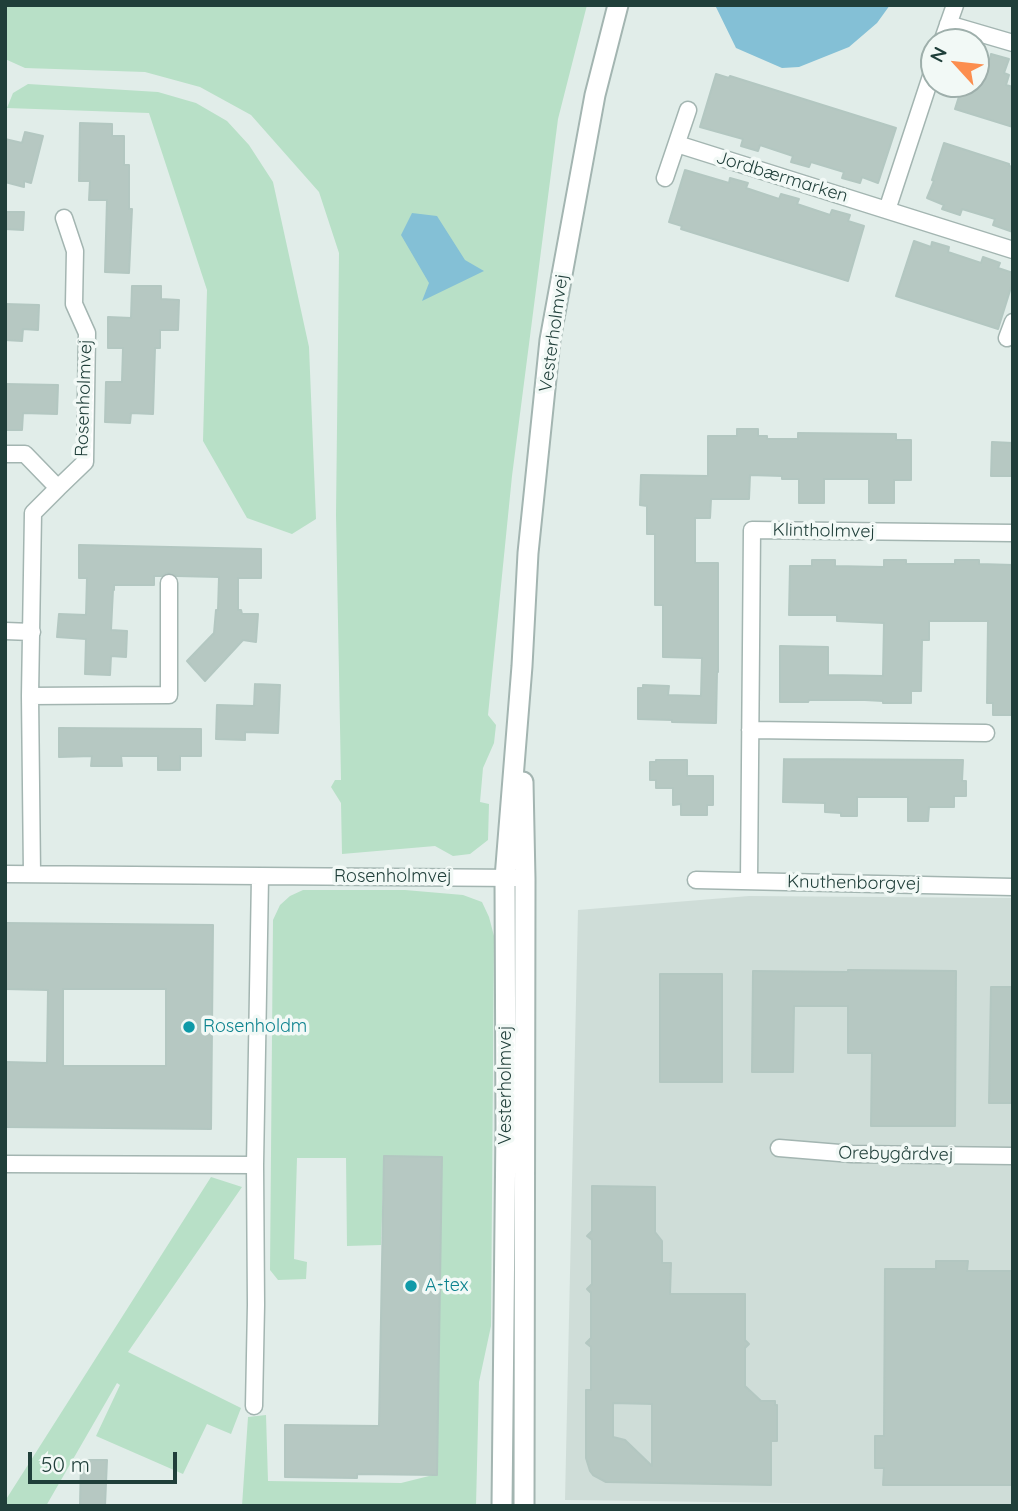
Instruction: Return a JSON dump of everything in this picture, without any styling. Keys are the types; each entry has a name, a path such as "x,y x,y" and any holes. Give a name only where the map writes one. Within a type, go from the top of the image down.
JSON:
{"street":[{"name":"Vesterholmvej","path":"502,1506 506,1141 505,878 528,553 550,340 595,95 618,5"},
{"path":"947,28 955,5"},
{"path":"948,24 1013,43"},
{"path":"887,210 924,98"},
{"path":"665,178 688,110"},
{"name":"Jordbærmarken","path":"677,144 1013,250"},
{"name":"Rosenholmvej","path":"32,874 30,696 33,513 85,462 87,333 74,304 75,251 64,218"},
{"path":"1007,338 1013,322"},
{"path":"5,454 25,454 58,488"},
{"name":"Klintholmvej","path":"749,880 752,530 1013,533"},
{"path":"30,696 169,695 169,583"},
{"path":"5,631 32,632"},
{"name":"Vesterholmvej","path":"522,666 525,879 524,1506"},
{"path":"750,730 986,733"},
{"name":"Rosenholmvej","path":"5,874 525,879"},
{"path":"254,1406 260,877"},
{"name":"Knuthenborgvej","path":"696,880 1013,887"},
{"name":"Orebygårdvej","path":"779,1149 852,1154 1013,1156"},
{"path":"5,1164 255,1165"}],"shaded area":[{"path":"749,896 1013,898 1013,1506 565,1500 578,910"}],"green space":[{"path":"5,5 587,5 558,119 512,476 488,715 496,725 494,743 483,768 480,802 489,804 488,840 470,854 453,856 435,846 342,854 341,803 331,787 335,780 341,780 336,515 339,253 319,192 251,115 200,87 145,72 25,68 5,59"},
{"path":"28,84 158,92 196,103 227,121 249,145 273,182 309,347 316,519 292,534 247,518 203,441 207,290 149,113 7,108 13,93"},
{"path":"303,890 405,890 463,895 482,902 489,917 494,936 491,1326 479,1382 476,1506 242,1506 248,1417 266,1415 268,1481 401,1483 437,1474 442,1157 384,1156 381,1245 347,1246 346,1158 297,1158 294,1259 307,1262 306,1279 278,1280 270,1270 273,920 280,905"},
{"path":"211,1177 242,1187 128,1352 241,1408 231,1434 207,1424 183,1474 96,1436 120,1385 117,1383 46,1506 5,1506 5,1501"}],"water":[{"path":"715,5 890,5 877,23 849,47 799,67 782,68 736,48"},
{"path":"412,213 437,216 465,260 484,271 422,301 429,283 401,235"}],"building":[{"path":"991,54 1009,59 1004,73 1009,75 1006,85 1013,87 1013,127 955,109 959,98 990,98"},
{"path":"716,74 729,78 730,76 896,128 878,183 862,177 860,183 842,178 844,172 811,162 809,167 791,162 793,156 760,145 758,151 741,146 743,139 700,127"},
{"path":"80,123 112,124 112,136 124,136 124,165 129,165 129,209 132,209 129,273 105,272 107,200 89,200 90,181 79,181"},
{"path":"25,132 43,136 31,183 24,181 24,187 5,182 5,139 22,143"},
{"path":"944,143 1013,167 1013,232 993,225 995,219 962,209 960,215 942,209 944,205 927,198"},
{"path":"685,170 729,183 730,178 748,183 746,188 779,199 781,194 799,199 797,204 830,215 832,210 850,215 848,221 864,226 848,281 681,229 682,226 669,222"},
{"path":"5,212 24,212 23,230 5,229"},
{"path":"914,241 931,247 932,242 949,247 948,252 981,263 983,257 1000,263 998,268 1013,273 998,329 896,296"},
{"path":"132,286 161,286 161,299 179,300 178,330 160,330 160,348 155,348 153,414 131,413 130,423 105,422 106,382 122,382 123,348 108,348 108,317 131,318"},
{"path":"5,304 39,305 38,330 23,329 22,341 5,340"},
{"path":"5,384 58,385 57,414 23,413 22,430 5,430"},
{"path":"737,429 758,429 758,436 767,436 767,439 798,439 798,433 896,434 896,440 911,440 911,480 894,480 894,503 869,503 869,479 824,479 824,503 799,503 799,479 750,475 749,499 711,499 710,518 695,518 695,563 718,563 716,723 638,719 638,688 643,688 643,685 669,686 668,695 701,696 702,658 663,657 663,605 655,605 655,534 647,534 647,506 640,505 641,475 708,476 708,436 737,436"},
{"path":"992,442 1013,443 1013,476 991,476"},
{"path":"79,545 261,549 261,578 238,578 238,610 241,610 242,614 258,614 256,642 243,640 205,681 187,661 214,633 219,577 177,576 168,573 154,576 154,585 114,585 111,630 127,631 126,657 111,656 110,675 85,674 86,639 57,637 59,614 86,615 87,578 79,578"},
{"path":"812,560 835,560 835,566 884,567 884,560 906,560 906,564 955,564 955,560 979,560 979,564 1013,565 1013,715 993,715 993,703 987,703 988,621 929,621 929,640 922,640 921,691 911,691 911,703 865,700 780,702 780,646 828,647 828,675 883,676 884,623 837,621 837,615 789,615 790,566 812,566"},
{"path":"255,684 280,685 278,733 245,732 245,740 216,739 217,705 254,706"},
{"path":"59,728 201,729 201,756 180,756 180,770 158,770 158,756 121,756 122,766 91,766 92,756 59,757"},
{"path":"784,759 963,760 962,781 966,781 966,796 954,796 954,807 929,807 928,821 908,821 908,797 857,797 857,816 841,816 841,813 825,812 825,803 783,802"},
{"path":"687,760 687,776 713,776 713,805 707,805 707,815 681,815 681,804 673,805 673,788 656,788 656,780 650,780 650,762"},
{"name":"Rosenholdm","path":"5,923 213,925 211,1129 5,1127 5,1062 47,1063 48,990 5,989","holes":["63,989 166,989 166,1066 63,1066"]},
{"path":"753,971 956,971 955,1126 871,1126 872,1053 848,1053 848,1006 794,1006 793,1072 752,1072"},
{"path":"660,974 722,974 722,1082 660,1082"},
{"path":"991,987 1013,987 1013,1103 989,1103"},
{"name":"A-tex","path":"384,1156 442,1157 437,1475 285,1477 285,1425 379,1426"},
{"path":"592,1186 655,1187 655,1232 662,1241 662,1263 671,1263 670,1294 745,1294 745,1340 749,1344 745,1348 745,1386 761,1401 775,1401 777,1405 777,1441 771,1441 771,1485 606,1482 590,1471 586,1458 586,1390 591,1390 591,1347 586,1343 591,1338 591,1293 587,1289 592,1284 592,1240 587,1236 592,1231","holes":["613,1403 652,1404 652,1466 625,1440 613,1437"]},
{"path":"936,1261 968,1261 967,1271 1013,1271 1013,1485 883,1485 884,1468 875,1468 875,1436 884,1436 885,1269 936,1269"},
{"path":"81,1460 107,1460 105,1506 80,1506"}],"place":[{"name":"Rosenholdm","path":"189,1027"},
{"name":"A-tex","path":"411,1286"}]}
